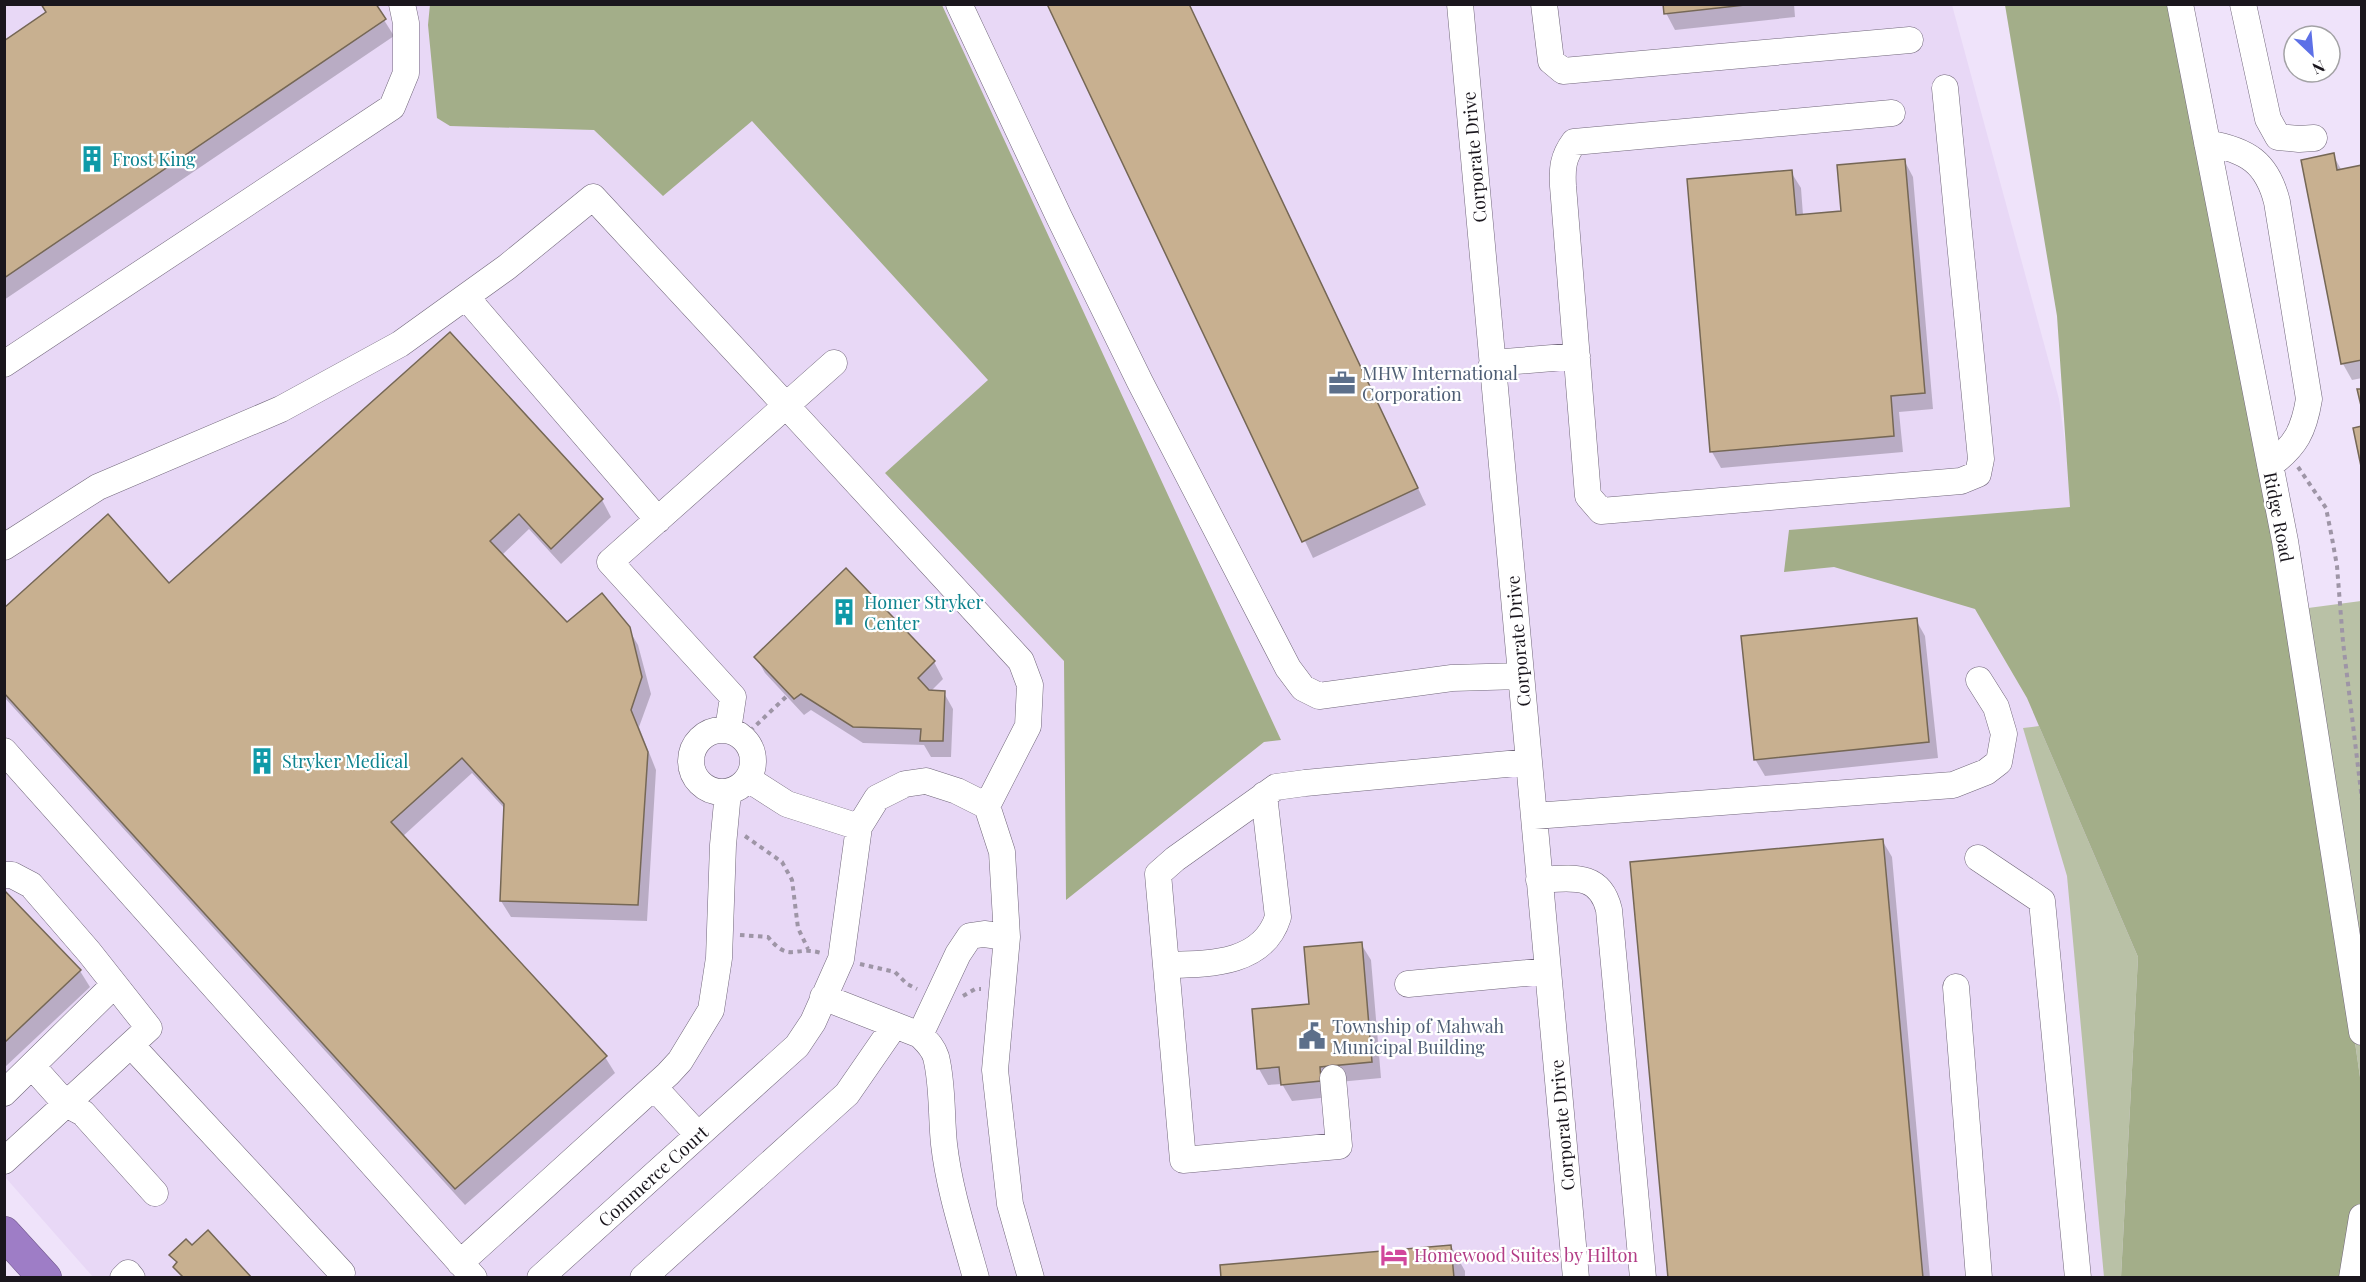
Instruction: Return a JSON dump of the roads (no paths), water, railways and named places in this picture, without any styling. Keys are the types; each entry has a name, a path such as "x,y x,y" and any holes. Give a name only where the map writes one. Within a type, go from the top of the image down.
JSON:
{"highway":[{"path":"4,1233 45,1278"}],"street":[{"path":"4,364 392,107 406,73 406,23 402,4"},
{"path":"959,4 1140,382 1288,668 1303,688 1319,696 1452,678 1521,676"},
{"name":"Corporate Drive","path":"1460,4 1576,1278"},
{"path":"1544,4 1551,61 1563,71 1910,40"},
{"name":"Ridge Road","path":"2180,4 2207,143 2279,458 2285,541 2361,1032"},
{"path":"2243,4 2268,119 2278,137 2314,138"},
{"path":"1892,113 1574,142 1566,152 1562,166 1588,496 1601,511 1961,481 1978,474 1981,459 1945,88"},
{"path":"2207,143 2226,146 2240,152 2262,166 2272,181 2309,399 2305,424 2279,458"},
{"path":"4,547 98,487 281,410 400,344 507,267 593,197 788,405 1022,661 1030,685 1028,726 987,806 1002,852 1007,937 995,1070 1010,1204 1031,1278"},
{"path":"466,297 658,520"},
{"path":"1492,363 1577,356"},
{"path":"735,734 733,697 610,562 834,363"},
{"path":"1534,816 1953,785 1986,772 1999,762 2004,734 1996,707 1979,680"},
{"path":"4,751 467,1270 680,1061 711,1010 719,958 725,825 738,786 753,767 753,755 748,744 735,734 716,730 704,735 691,755 691,768 695,779 704,788 716,792 738,786 859,827 877,798 905,784 926,781 957,791 987,806"},
{"path":"1334,1078 1339,1146 1183,1160 1158,874 1175,859 1276,788 1305,783 1529,762"},
{"path":"1166,966 1222,962 1264,943 1273,932 1278,917 1264,795"},
{"name":"Commerce Court","path":"540,1278 797,1046 813,1022 841,959 859,827"},
{"path":"1978,858 2042,901 2078,1278"},
{"path":"4,876 12,876 31,885 89,952 113,986 149,1028 4,1161"},
{"path":"1539,880 1566,878 1586,881 1598,886 1606,896 1643,1278"},
{"path":"920,1035 958,954 970,936 984,934 1007,937"},
{"path":"1408,984 1548,971"},
{"path":"4,1093 113,986"},
{"path":"1956,987 1979,1278"},
{"path":"823,998 920,1035 930,1045 940,1080 944,1145 958,1213 976,1278"},
{"path":"643,1278 847,1094 894,1026"},
{"path":"131,1045 342,1273"},
{"path":"32,1065 66,1104 83,1113 155,1193"},
{"path":"654,1087 698,1135"},
{"path":"2352,1278 2361,1217"},
{"path":"123,1278 128,1274 132,1278"}],"place":[{"name":"Frost King","path":"92,159"},
{"name":"MHW International Corporation","path":"1342,383"},
{"name":"Homer Stryker Center","path":"844,612"},
{"name":"Stryker Medical","path":"262,761"},
{"name":"Township of Mahwah Municipal Building","path":"1312,1036"},
{"name":"Homewood Suites by Hilton","path":"1394,1255"}]}
